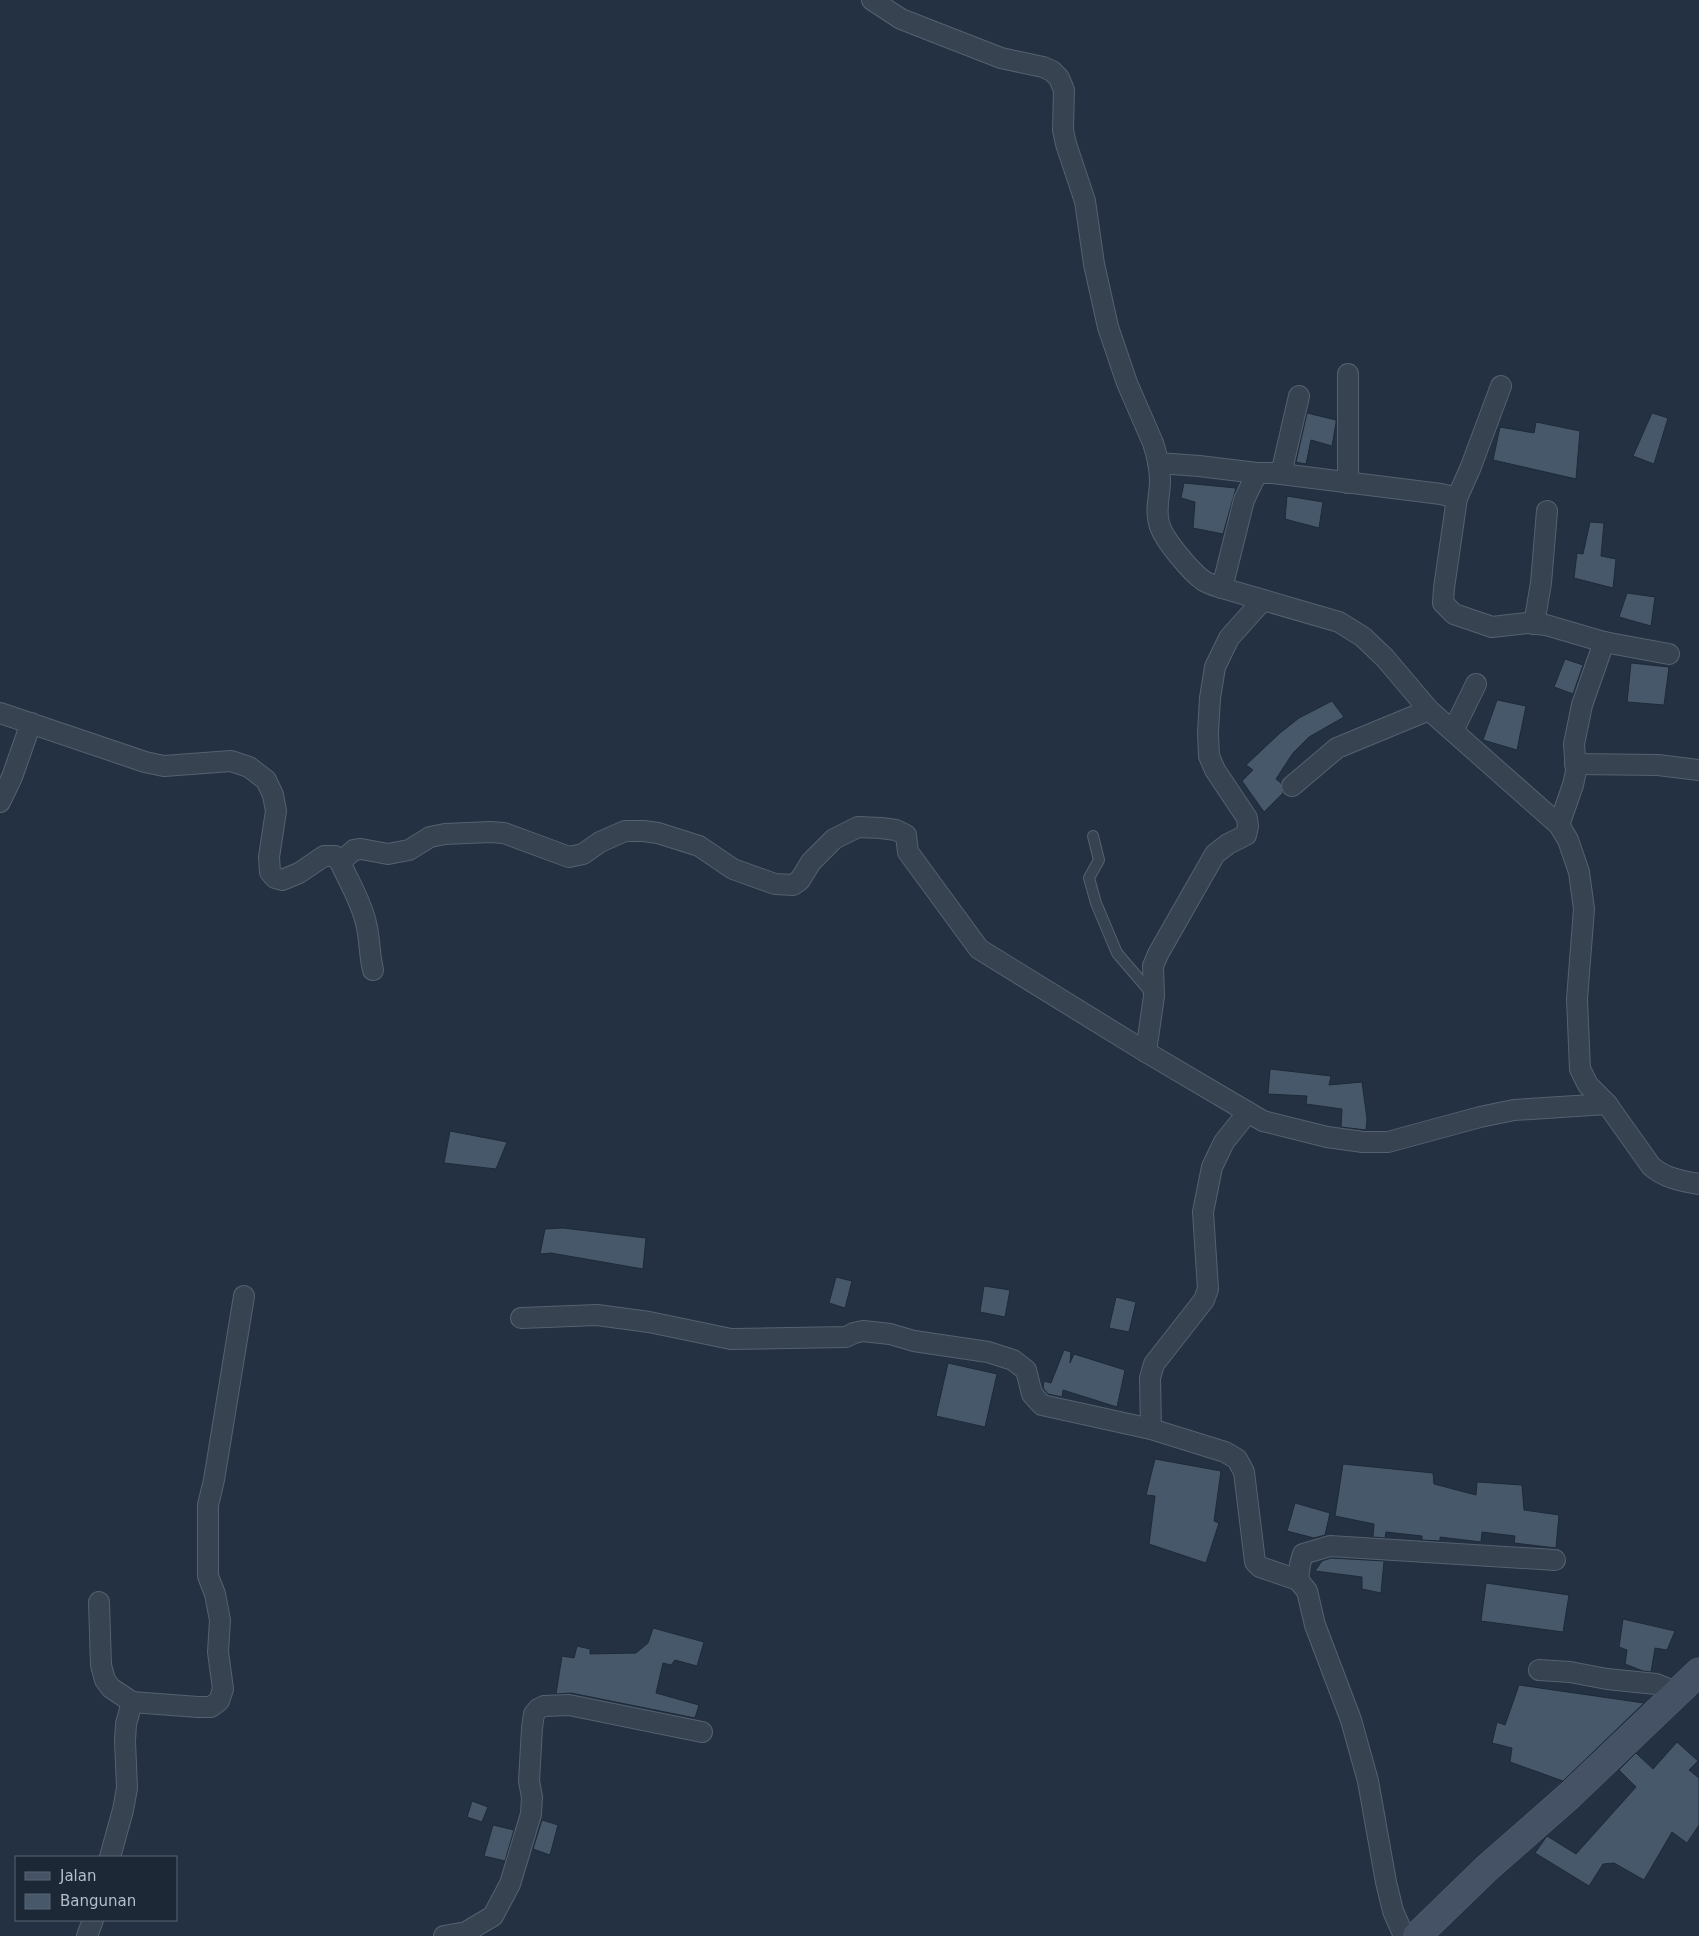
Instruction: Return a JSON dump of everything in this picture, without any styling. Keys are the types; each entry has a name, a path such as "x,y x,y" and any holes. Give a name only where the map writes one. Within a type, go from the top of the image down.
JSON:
{"street":[{"path":"872,0 901,19 1000,58 1043,66 1060,78 1064,90 1063,130 1085,201 1094,264 1108,327 1127,383 1154,443 1160,482 1157,505 1159,524 1163,533 1184,562 1205,581 1222,588 1339,622 1363,637 1385,658 1429,710 1559,825 1568,840 1578,872 1584,909 1577,999 1580,1069 1588,1085 1607,1104 1657,1172 1670,1178 1699,1184"},
{"path":"1348,374 1348,483"},
{"path":"1501,386 1457,498 1443,603 1454,614 1492,627 1534,624 1604,642 1669,654"},
{"path":"1281,474 1299,396"},
{"path":"1158,463 1281,474 1441,494 1457,498"},
{"path":"1222,588 1244,500 1257,473"},
{"path":"1534,624 1541,583 1547,511"},
{"path":"1146,1052 1154,996 1154,966 1158,954 1215,854 1228,844 1246,835 1247,818 1215,770 1209,756 1210,698 1215,667 1229,638 1263,600"},
{"path":"1559,825 1573,786 1574,744 1582,705 1604,642"},
{"path":"1453,731 1476,684"},
{"path":"1292,786 1337,748 1429,710"},
{"path":"0,713 145,762 164,766 231,761 249,767 266,780 273,794 276,811 269,857 270,872 275,878 282,880 324,856 335,856 340,862 361,904 367,924 369,953 373,970"},
{"path":"0,802 12,777 31,723"},
{"path":"1575,764 1658,765 1699,770"},
{"path":"340,862 354,850 361,849 388,854 409,850 430,837 446,834 490,832 504,832 569,858 583,854 600,842 625,831 644,831 658,833 699,846 733,869 775,884 793,885 800,880 812,862 834,839 858,827 896,830 906,834 908,852 979,948 1146,1052 1263,1121 1327,1137 1363,1142 1388,1142 1480,1117 1514,1110 1607,1104"},
{"path":"1151,1429 1150,1378 1154,1364 1204,1300 1208,1289 1203,1212 1212,1167 1224,1142 1248,1112"},
{"path":"99,1602 100,1645 105,1680 111,1688 132,1702 198,1707 211,1706 220,1701 223,1695 218,1652 220,1620 215,1594 208,1576 208,1505 214,1480 244,1296"},
{"path":"521,1318 598,1315 649,1322 731,1338 846,1337 863,1331 890,1334 914,1341 988,1352 1013,1360 1026,1370 1032,1394 1042,1405 1151,1429 1225,1452 1237,1459 1244,1472 1254,1562 1260,1567 1298,1580 1307,1591 1315,1626 1351,1720 1368,1781 1386,1882 1393,1910 1404,1936"},
{"path":"1298,1580 1303,1554 1330,1546 1555,1560"},
{"path":"1539,1670 1570,1672 1607,1679 1656,1684 1675,1694"},
{"path":"1417,1936 1486,1869 1569,1796 1699,1672"},
{"path":"110,1856 127,1788 124,1741 132,1702"},
{"path":"444,1936 466,1932 492,1916 510,1884 531,1814 532,1797 529,1781 532,1728 534,1714 538,1709 544,1706 569,1705 702,1732"},
{"path":"87,1936 93,1921"}],"lane":[{"path":"1093,836 1100,860 1088,878 1096,903 1116,953 1154,996"}],"building":[{"path":"1307,413 1336,420 1336,423 1332,446 1311,440 1306,464 1296,462"},
{"path":"1652,413 1668,418 1654,464 1633,456"},
{"path":"1536,422 1580,431 1576,479 1493,460 1500,427 1534,433"},
{"path":"1184,483 1236,488 1223,534 1193,528 1195,502 1181,498"},
{"path":"1287,496 1323,502 1319,528 1285,519"},
{"path":"1590,522 1604,523 1601,556 1616,559 1613,588 1574,578 1577,553 1583,554"},
{"path":"1627,593 1655,597 1651,626 1619,617"},
{"path":"1565,659 1583,665 1573,694 1554,687"},
{"path":"1631,663 1669,667 1664,705 1627,702"},
{"path":"1497,700 1526,706 1517,750 1483,740"},
{"path":"1332,701 1344,717 1309,737 1293,753 1276,779 1281,783 1283,793 1264,812 1242,781 1253,770 1246,765 1299,718"},
{"path":"1270,1069 1331,1076 1329,1085 1362,1082 1367,1119 1366,1130 1341,1127 1342,1109 1306,1104 1307,1096 1268,1094"},
{"path":"450,1131 507,1142 496,1169 444,1163"},
{"path":"563,1228 646,1238 643,1269 551,1253 540,1254 545,1229"},
{"path":"836,1277 852,1281 845,1308 829,1303"},
{"path":"984,1286 1010,1290 1005,1317 980,1312"},
{"path":"1116,1297 1136,1302 1129,1332 1109,1328"},
{"path":"1064,1350 1071,1352 1070,1363 1074,1354 1125,1370 1117,1407 1063,1390 1062,1397 1048,1394 1043,1388 1044,1381 1051,1383"},
{"path":"948,1363 997,1374 985,1427 936,1416"},
{"path":"1155,1459 1221,1471 1214,1521 1219,1523 1206,1563 1149,1544 1155,1496 1146,1495"},
{"path":"1343,1464 1433,1473 1434,1484 1476,1495 1477,1482 1522,1485 1524,1510 1559,1515 1556,1548 1514,1543 1515,1536 1482,1532 1481,1542 1440,1537 1440,1541 1422,1540 1422,1536 1386,1532 1385,1538 1373,1537 1374,1524 1335,1516"},
{"path":"1295,1503 1330,1513 1325,1535 1314,1538 1287,1531"},
{"path":"1331,1558 1384,1561 1381,1593 1362,1589 1362,1577 1315,1571 1322,1561"},
{"path":"1486,1583 1569,1595 1563,1632 1481,1621"},
{"path":"1623,1619 1675,1631 1667,1650 1655,1648 1651,1672 1625,1664 1627,1650 1619,1647"},
{"path":"653,1628 704,1642 697,1666 675,1660 671,1665 663,1663 656,1693 699,1705 695,1718 571,1693 556,1694 562,1656 574,1658 577,1646 590,1649 590,1654 636,1653 648,1643"},
{"path":"1519,1685 1644,1703 1563,1781 1510,1762 1512,1748 1492,1743 1497,1722 1505,1725"},
{"path":"1677,1742 1698,1761 1689,1770 1699,1778 1699,1825 1687,1843 1672,1832 1644,1880 1614,1863 1603,1864 1589,1886 1535,1853 1547,1836 1576,1854 1636,1787 1619,1770 1636,1753 1653,1769"},
{"path":"472,1801 488,1807 482,1822 467,1817"},
{"path":"542,1820 558,1825 550,1855 533,1849"},
{"path":"493,1825 514,1830 505,1861 484,1856"}]}
